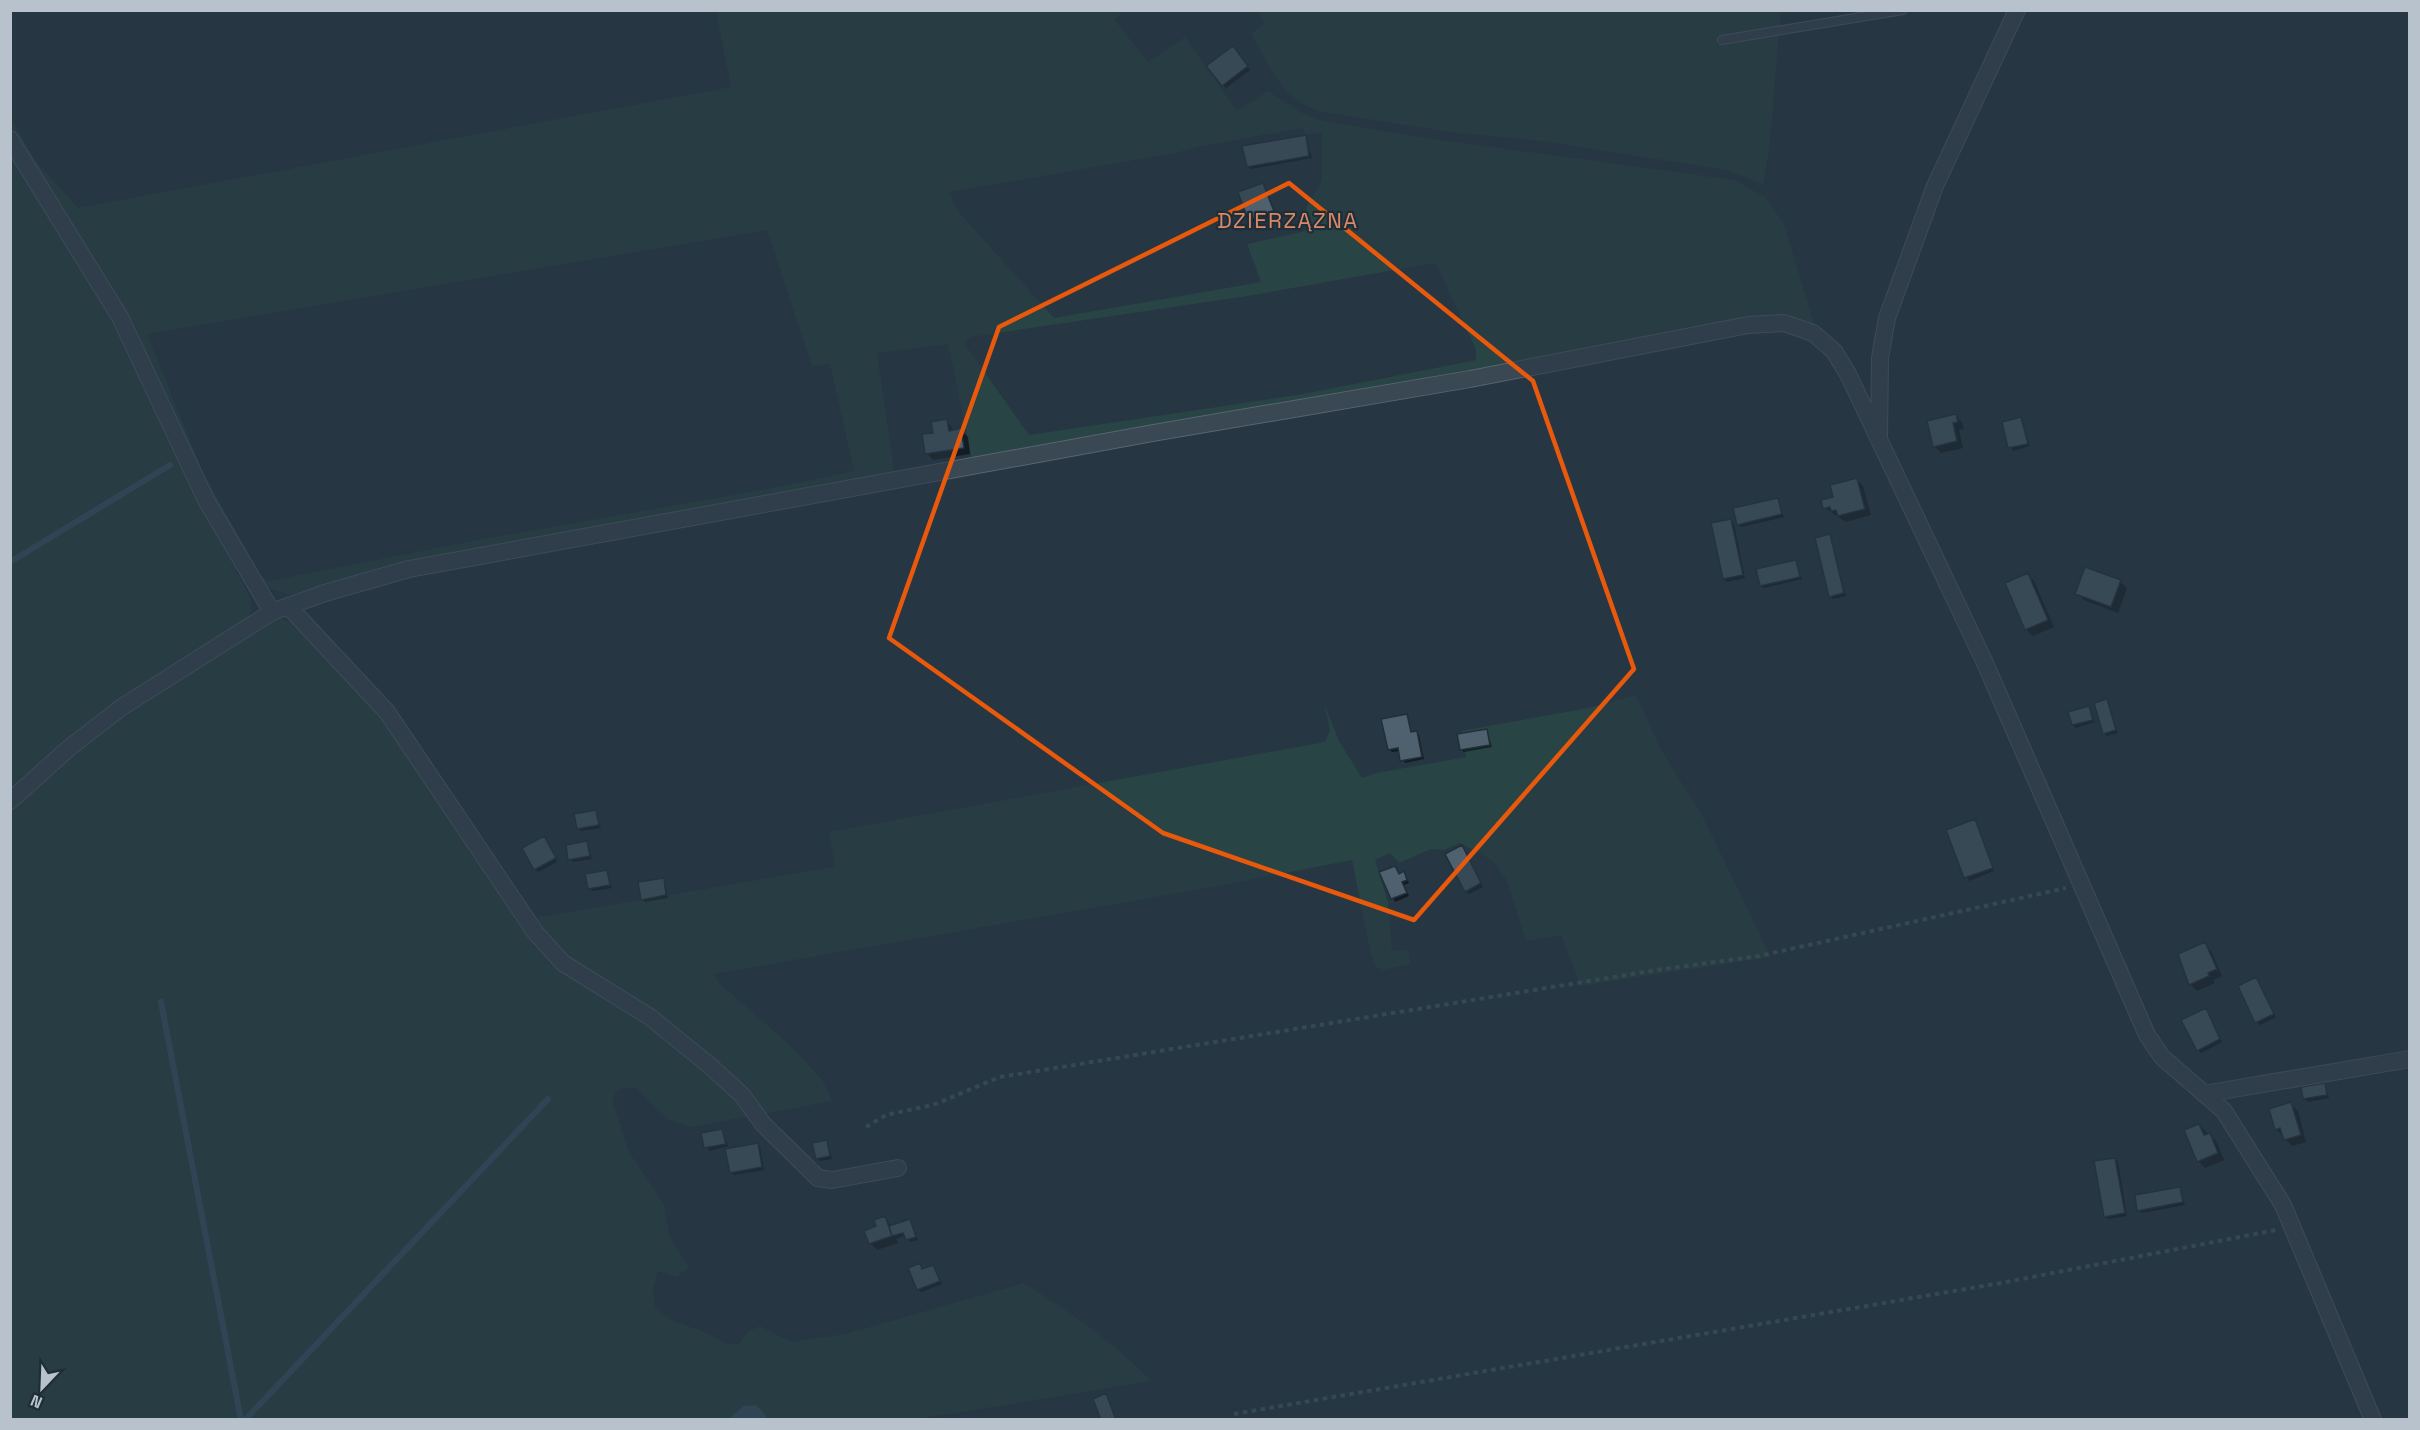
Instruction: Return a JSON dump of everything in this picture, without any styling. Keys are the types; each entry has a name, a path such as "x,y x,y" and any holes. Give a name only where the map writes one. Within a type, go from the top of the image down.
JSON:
{"street":[{"path":"1879,442 1880,358 1887,318 1935,186 2017,10"},
{"path":"10,139 110,299 206,500 280,609 387,712 535,932 562,963 650,1017 709,1065 742,1095 763,1124 818,1178 832,1180 898,1168"},
{"path":"10,801 69,748 122,707 280,609 369,580 455,559 1470,379 1770,322 1800,327 1823,340 1848,374 1985,663 2147,1035 2162,1057 2224,1111 2283,1205 2373,1419"},
{"path":"2204,1094 2409,1059"}],"lane":[{"path":"1722,40 1903,10"}],"path":[{"path":"866,1127 886,1115 933,1105 1000,1077 1759,956 2081,884"},
{"path":"1234,1414 2001,1283 2293,1227"}],"highlighted area":[{"path":"1289,183 1533,381 1634,669 1414,920 1163,833 889,638 999,327"}],"green space":[{"path":"1256,10 1781,11 1769,152 1763,184 1726,170 1535,140 1449,132 1318,111 1294,98 1271,70 1251,34 1265,23"},
{"path":"716,11 1124,11 1114,19 1148,62 1185,37 1237,111 1268,91 1302,113 1323,121 1426,138 1734,180 1765,197 1784,224 1816,330 1795,321 1626,343 972,460 948,344 877,353 894,470 886,475 290,595 265,587 250,566 11,128 10,116 35,160 78,208 731,87","holes":["1303,128 1305,135 1322,132 1322,180 1306,208 1310,230 1247,244 1261,282 1054,318 958,211 949,192 1176,153 1202,146","767,230 812,366 830,364 854,471 269,581 261,576 203,472 147,334","1436,264 1476,349 1476,360 1303,394 1029,435 964,343 970,337 1248,296"]},
{"path":"10,150 112,315 202,506 251,599 251,612 247,620 10,794"},
{"path":"280,618 295,624 381,711 521,920 835,867 829,832 1325,742 1330,730 1324,703 1339,741 1362,778 1376,773 1466,757 1461,731 1588,708 1636,695 1660,748 1703,817 1771,957 1581,986 1561,935 1526,941 1507,881 1493,861 1460,843 1444,850 1431,849 1399,863 1390,853 1375,860 1388,902 1392,951 1409,950 1410,964 1383,970 1375,966 1352,860 1218,886 714,974 720,984 791,1046 823,1081 832,1101 691,1127 669,1120 635,1087 618,1089 612,1100 629,1152 664,1204 669,1235 689,1267 677,1277 658,1271 653,1289 655,1307 671,1320 707,1333 726,1344 738,1344 749,1331 760,1326 791,1342 845,1334 1024,1283 1091,1328 1151,1381 913,1420 11,1419 10,811 68,758 131,710 263,625"}],"water":[{"path":"756,1405 766,1419 729,1419 743,1406"}],"building":[{"path":"1233,46 1248,66 1222,86 1206,66"},
{"path":"1306,135 1309,156 1247,167 1242,146"},
{"path":"1263,183 1274,211 1248,220 1238,192"},
{"path":"1956,414 1958,422 1953,423 1957,441 1933,447 1927,421"},
{"path":"2021,417 2028,444 2008,448 2002,422"},
{"path":"947,419 949,431 961,428 964,448 925,454 922,434 933,433 931,422"},
{"path":"1857,478 1865,509 1838,516 1836,510 1831,511 1830,507 1823,509 1821,500 1833,497 1830,485"},
{"path":"1778,498 1782,514 1737,525 1733,508"},
{"path":"1731,519 1743,575 1723,579 1711,523"},
{"path":"1830,534 1844,593 1829,597 1815,538"},
{"path":"1796,560 1800,577 1760,586 1756,569"},
{"path":"2085,567 2121,580 2111,607 2075,594"},
{"path":"2028,573 2048,620 2025,630 2005,583"},
{"path":"2107,699 2116,730 2103,734 2094,703"},
{"path":"2089,706 2093,720 2072,725 2068,712"},
{"path":"1407,714 1411,732 1417,731 1422,757 1400,761 1398,748 1388,750 1381,719"},
{"path":"1487,729 1490,745 1460,750 1457,734"},
{"path":"596,810 599,825 577,829 574,814"},
{"path":"1975,819 1993,868 1964,878 1946,830"},
{"path":"544,836 556,858 534,870 522,848"},
{"path":"587,841 590,856 568,860 566,845"},
{"path":"1462,845 1481,883 1465,892 1445,854"},
{"path":"1395,866 1399,874 1404,871 1407,880 1402,882 1407,893 1391,899 1379,872"},
{"path":"607,870 610,885 588,889 585,874"},
{"path":"664,878 666,895 641,900 638,882"},
{"path":"2205,942 2217,969 2208,973 2209,976 2189,985 2178,954"},
{"path":"2256,977 2274,1014 2255,1023 2238,986"},
{"path":"2206,1008 2220,1039 2197,1051 2181,1020"},
{"path":"2325,1083 2327,1095 2303,1099 2301,1087"},
{"path":"2291,1102 2301,1135 2284,1140 2280,1128 2275,1130 2269,1109"},
{"path":"2199,1124 2204,1135 2210,1133 2218,1153 2197,1162 2184,1130"},
{"path":"722,1129 726,1144 704,1148 701,1133"},
{"path":"827,1140 830,1156 816,1159 812,1143"},
{"path":"758,1143 762,1167 730,1173 725,1149"},
{"path":"2115,1158 2125,1213 2104,1217 2094,1161"},
{"path":"2180,1187 2183,1202 2137,1211 2135,1195"},
{"path":"885,1216 892,1236 869,1244 864,1231 876,1226 874,1220"},
{"path":"910,1219 916,1237 906,1240 903,1233 892,1236 889,1226"},
{"path":"920,1263 922,1269 933,1265 940,1281 917,1290 908,1268"},
{"path":"1106,1393 1116,1420 1101,1420 1093,1399"}],"waterway":[{"path":"10,562 170,465"},
{"path":"161,1002 241,1420"},
{"path":"245,1420 548,1099"}],"district":[{"name":"DZIERZĄZNA","path":"1288,220"}]}
